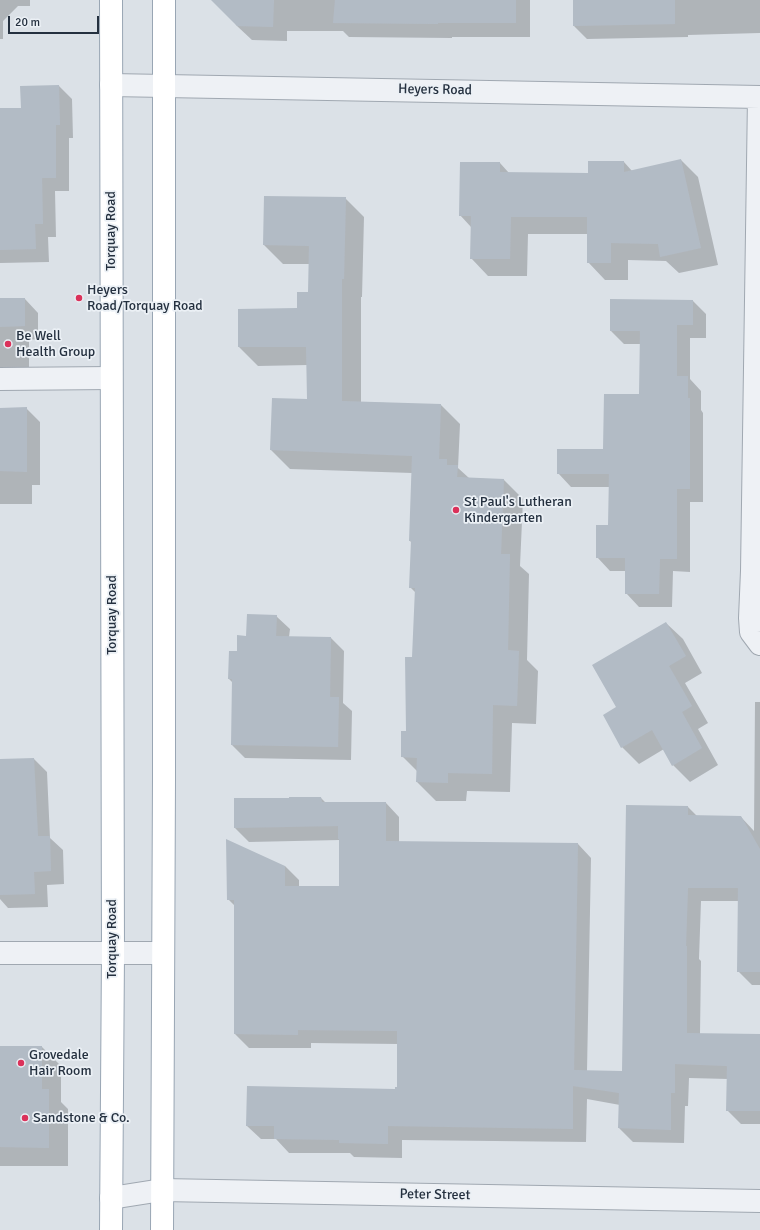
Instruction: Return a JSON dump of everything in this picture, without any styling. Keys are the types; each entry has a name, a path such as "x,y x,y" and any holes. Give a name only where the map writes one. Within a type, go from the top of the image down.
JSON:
{"main road":[{"name":"Torquay Road","path":"110,1230 113,953 111,0"},
{"path":"162,1230 164,0"}],"street":[{"name":"Heyers Road","path":"111,84 759,97"},
{"path":"759,97 756,572 750,618 751,632 760,644"},
{"path":"0,380 111,378"},
{"path":"0,953 163,953"},
{"name":"Peter Street","path":"111,1198 162,1190 760,1201"}],"building":[{"path":"211,0 274,0 273,27 237,26"},
{"path":"335,0 516,0 516,23 333,23"},
{"path":"573,0 675,0 675,24 573,26"},
{"path":"59,85 60,125 56,125 56,178 42,178 43,224 35,224 36,249 0,250 0,108 21,108 20,86"},
{"path":"681,159 701,248 660,257 658,244 611,243 611,263 587,263 587,217 511,217 510,259 470,259 471,216 459,216 460,162 500,162 500,172 588,173 588,161 624,161 624,172"},
{"path":"264,196 346,197 344,279 342,279 342,401 441,404 439,459 447,459 447,465 458,465 457,477 504,479 501,554 510,554 508,650 519,651 517,706 493,705 492,774 448,773 448,783 416,782 417,758 401,757 401,731 406,731 405,657 412,657 415,588 409,588 412,456 270,450 272,398 307,399 306,347 238,347 238,309 297,308 297,292 308,292 309,246 263,245"},
{"path":"0,298 25,298 25,326 0,327"},
{"path":"610,299 693,300 693,325 677,325 677,376 688,376 688,398 690,398 690,489 677,489 677,559 660,559 659,594 625,594 625,558 596,558 596,525 608,525 609,474 557,474 557,449 603,449 604,394 639,394 640,331 610,331"},
{"path":"27,407 27,472 0,471 0,408"},
{"path":"247,614 277,615 276,636 331,637 330,697 339,697 338,747 231,745 232,679 228,679 229,651 237,651 237,635 246,636"},
{"path":"666,622 686,656 669,666 692,706 682,712 702,748 672,766 652,730 621,748 603,715 616,707 592,665"},
{"path":"34,758 38,836 50,836 51,871 34,872 35,894 0,895 0,759"},
{"path":"321,797 322,802 386,802 386,841 578,843 574,1070 622,1071 626,805 688,806 688,815 741,816 760,849 760,972 737,972 738,888 688,888 686,946 687,1033 760,1034 760,1111 726,1111 727,1066 675,1064 675,1093 671,1093 671,1130 618,1128 619,1093 573,1086 573,1129 388,1126 388,1144 339,1143 339,1140 274,1139 274,1126 246,1126 247,1086 395,1089 395,1087 397,1087 397,1031 298,1030 298,1035 234,1034 234,900 227,900 226,839 285,866 285,886 339,886 338,826 234,828 234,798"},
{"name":"Sandstone & Co.","path":"0,1046 42,1046 42,1089 49,1089 49,1148 0,1147"}],"place":[{"name":"Heyers Road/Torquay Road","path":"79,298"},
{"name":"Be Well Health Group","path":"8,344"},
{"name":"St Paul's Lutheran Kindergarten","path":"456,510"},
{"name":"Grovedale Hair Room","path":"21,1063"},
{"name":"Sandstone & Co.","path":"25,1118"}]}
